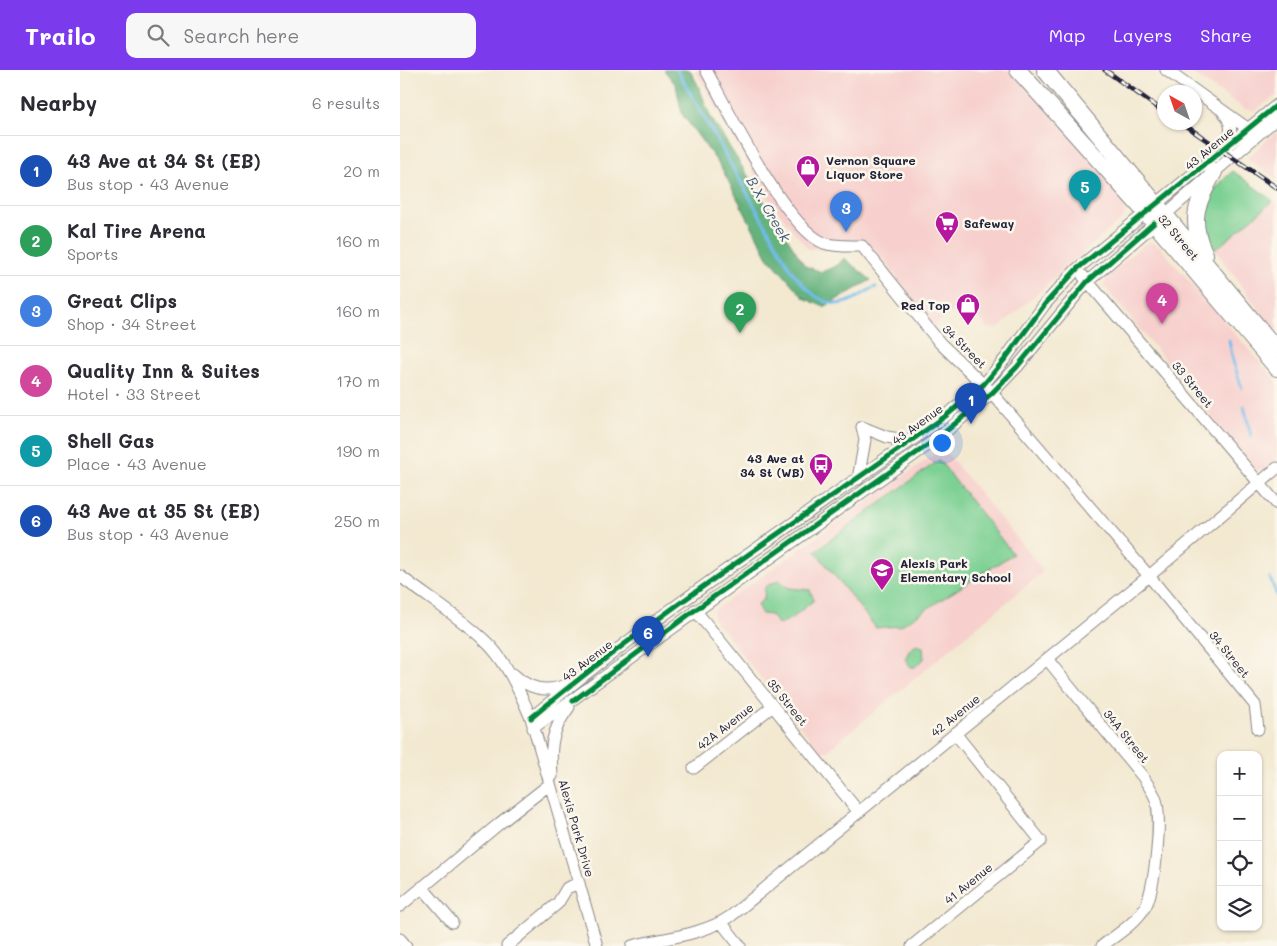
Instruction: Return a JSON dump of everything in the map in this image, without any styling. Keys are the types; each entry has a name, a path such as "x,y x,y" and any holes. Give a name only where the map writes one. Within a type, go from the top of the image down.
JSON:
{"highway":[{"name":"32 Street","path":"1018,70 1216,276 1277,350"},
{"name":"32 Street","path":"1045,70 1155,214 1277,368"},
{"path":"1214,172 1199,202 1195,229 1216,276"}],"street":[{"name":"34 Street","path":"706,70 768,180 800,225 812,236 824,243 862,246 940,343 992,393 1149,576 1255,705 1258,729"},
{"path":"1166,70 1253,132"},
{"name":"43 Avenue","path":"532,723 574,682 690,595 947,415 984,384 1005,359 1045,304 1077,269 1214,172 1277,105"},
{"path":"1221,109 1230,120 1231,128 1228,146"},
{"name":"43 Avenue","path":"532,723 573,701 695,610 939,437 992,393 1018,367 1087,282 1155,214 1228,146 1277,118"},
{"name":"33 Street","path":"1077,269 1277,504"},
{"path":"858,478 865,440 862,427 888,437 912,440"},
{"name":"42 Avenue","path":"632,946 721,922 1048,659 1277,468"},
{"path":"400,576 485,640 506,668 530,687 556,689 574,682"},
{"name":"35 Street","path":"695,610 858,812"},
{"name":"34A Street","path":"1048,659 1143,778 1155,798 1159,816 1152,893 1144,908 1132,922 1102,946"},
{"name":"Alexis Park Drive","path":"506,668 532,723 597,946"},
{"path":"400,906 500,823 552,790 550,749 554,731 573,701"},
{"name":"42A Avenue","path":"694,768 773,706"},
{"name":"41 Avenue","path":"912,946 1041,841 954,733"},
{"path":"507,946 558,903 567,888 579,883"},
{"path":"422,887 452,922"},
{"path":"721,922 740,946"},
{"path":"400,939 406,946"}],"shaded area":[{"path":"695,70 1008,70 1050,113 1124,201 1125,216 997,329 987,328 965,301 933,327 876,249 808,249 768,199"},
{"path":"1187,70 1277,70 1277,95 1255,111 1245,109"},
{"path":"1277,131 1277,180 1247,158"},
{"path":"1273,201 1277,204 1277,334 1215,250"},
{"path":"1150,242 1159,246 1277,382 1277,459 1264,470 1257,470 1250,463 1104,286 1105,279 1113,271 1143,245"},
{"name":"Alexis Park Elementary School","path":"943,448 1042,569 1042,573 827,751 821,752 717,623 713,617 713,611"}],"green space":[{"path":"664,70 690,70 710,116 805,266 822,272 838,265 844,258 871,280 824,307 804,298 768,257 721,167 682,114 676,85"},
{"path":"1233,171 1273,201 1215,250 1204,228 1206,207 1216,188"},
{"path":"939,460 1013,554 900,626 876,628 815,551"},
{"path":"779,580 789,588 810,590 814,600 792,618 780,624 771,615 762,614 757,605 764,599 765,587"},
{"path":"917,645 923,647 924,659 915,667 911,667 905,659 910,649"}],"waterway":[{"name":"B.X. Creek","path":"677,70 791,270 803,285 817,297 833,303 852,300 876,287"},
{"name":"B.X. Creek","path":"1229,340 1233,361 1242,388"},
{"name":"B.X. Creek","path":"1244,406 1251,436"},
{"name":"B.X. Creek","path":"1270,578 1277,596"}],"railway":[{"path":"1105,70 1157,107"},
{"path":"1192,130 1277,188"}],"cycle path":[{"path":"531,718 581,677 684,600 947,415 984,384 1005,359 1045,304 1077,269 1277,105"},
{"path":"573,701 695,610 939,437 992,393 1017,367 1087,282 1154,223"}],"place":[{"name":"Vernon Square Liquor Store","path":"808,188"},
{"name":"Shell Gas","path":"1085,211"},
{"name":"Great Clips","path":"846,232"},
{"name":"Safeway","path":"947,244"},
{"name":"Quality Inn & Suites","path":"1162,324"},
{"name":"Red Top","path":"968,326"},
{"name":"Kal Tire Arena","path":"740,333"},
{"name":"43 Ave at 34 St (EB)","path":"971,424"},
{"name":"43 Ave at 34 St (WB)","path":"821,486"},
{"name":"Alexis Park Elementary School","path":"882,591"},
{"name":"43 Ave at 35 St (EB)","path":"648,657"}]}
